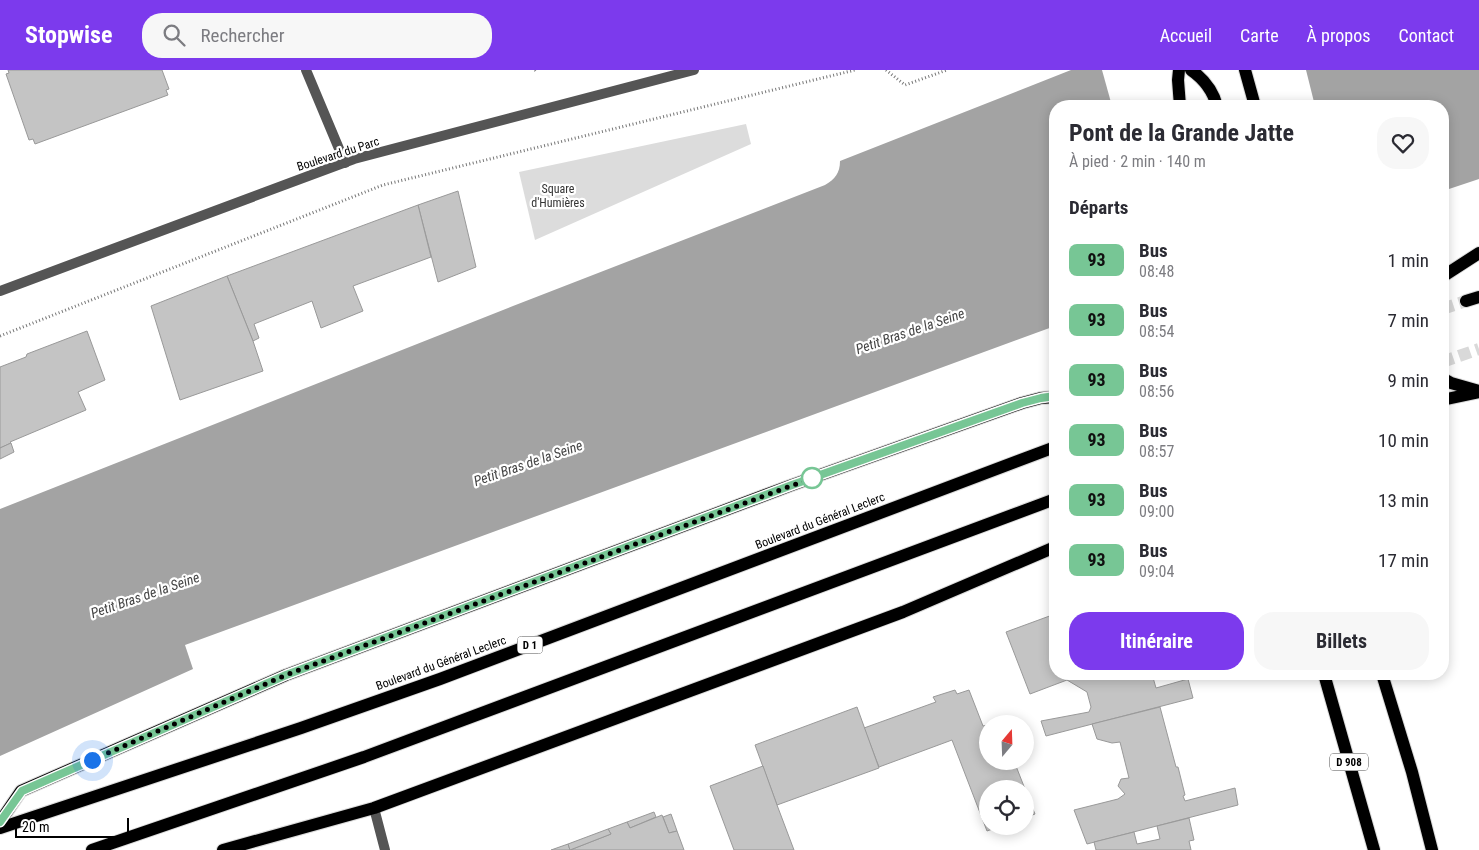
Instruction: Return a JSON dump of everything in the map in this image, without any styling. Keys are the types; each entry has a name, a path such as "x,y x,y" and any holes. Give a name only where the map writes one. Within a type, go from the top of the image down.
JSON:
{"main road":[{"path":"1179,70 1180,100"},
{"path":"1190,70 1206,83 1216,100"},
{"path":"1245,70 1253,100"},
{"path":"1449,272 1479,253"},
{"path":"1466,301 1479,297"},
{"path":"1449,382 1479,391"},
{"path":"1449,390 1479,391"},
{"path":"1449,398 1479,391"},
{"path":"0,822 22,791 286,675 792,485 1022,403 1049,397"},
{"name":"Boulevard du Général Leclerc","path":"0,828 301,728 440,679 1049,449"},
{"path":"92,850 364,757 1049,501"},
{"path":"223,850 374,808 903,612 1049,550"},
{"name":"D 908","path":"1326,680 1374,850"},
{"path":"1384,680 1412,772 1432,850"}],"street":[{"path":"306,70 345,163"},
{"name":"Boulevard du Parc","path":"0,291 372,154 694,70"},
{"path":"374,808 385,850"}],"path":[{"path":"0,336 383,185 856,70"},
{"path":"886,70 905,85 947,70"}],"green space":[{"name":"Square d'Humières","path":"746,124 751,144 535,240 519,172"}],"water":[{"name":"Petit Bras de la Seine","path":"1071,70 1479,70 1479,179 1449,189 1449,100 1049,100 1049,328 185,645 193,669 0,756 0,509 825,185 836,175 840,161"}],"pier":[{"path":"1102,70 1306,70 1314,100 1110,100"}],"building":[{"path":"8,70 162,70 169,89 166,90 168,95 35,144 33,139 29,140 6,74 9,73"},
{"path":"458,191 476,267 438,282 418,205"},
{"path":"418,205 431,257 353,286 363,311 321,328 312,301 254,324 259,338 253,341 227,276"},
{"path":"227,276 263,371 180,400 151,306"},
{"path":"87,331 105,380 78,392 86,410 0,448 0,367 26,357 27,354"},
{"path":"11,443 14,452 0,459 0,448"},
{"path":"1049,616 1049,680 1067,680 1030,694 1006,632"},
{"path":"1067,680 1154,680 1156,688 1188,680 1193,698 1046,736 1041,721 1089,712 1091,707 1087,692"},
{"path":"955,690 957,694 969,690 979,716 979,770 1018,770 1021,780 979,780 979,810 952,740 879,767 864,728 936,702 933,697"},
{"path":"857,707 879,768 777,805 755,745"},
{"path":"1160,707 1176,767 1178,767 1185,801 1235,788 1238,805 1087,844 1074,810 1118,799 1125,794 1118,786 1121,779 1129,778 1120,742 1112,743 1097,739 1092,724"},
{"path":"763,766 794,850 734,850 710,786"},
{"path":"654,812 656,817 630,828 627,822"},
{"path":"671,814 677,831 669,833 663,817"},
{"path":"662,815 669,833 677,831 684,850 570,850 611,834 608,829 627,822 630,828"},
{"path":"1189,818 1194,840 1189,841 1191,850 1096,850 1094,842 1134,832 1137,844 1160,839 1157,826"},
{"path":"608,829 611,834 570,850 568,844"},
{"path":"568,844 570,850 551,850"}],"tunnel":[{"path":"1449,307 1466,301"},
{"path":"1449,360 1479,349"}],"bus line":[{"name":"93","path":"0,822 22,791 286,675 792,485 1022,403 1049,397"}],"route":[{"path":"92,760 286,675 812,478"}]}
